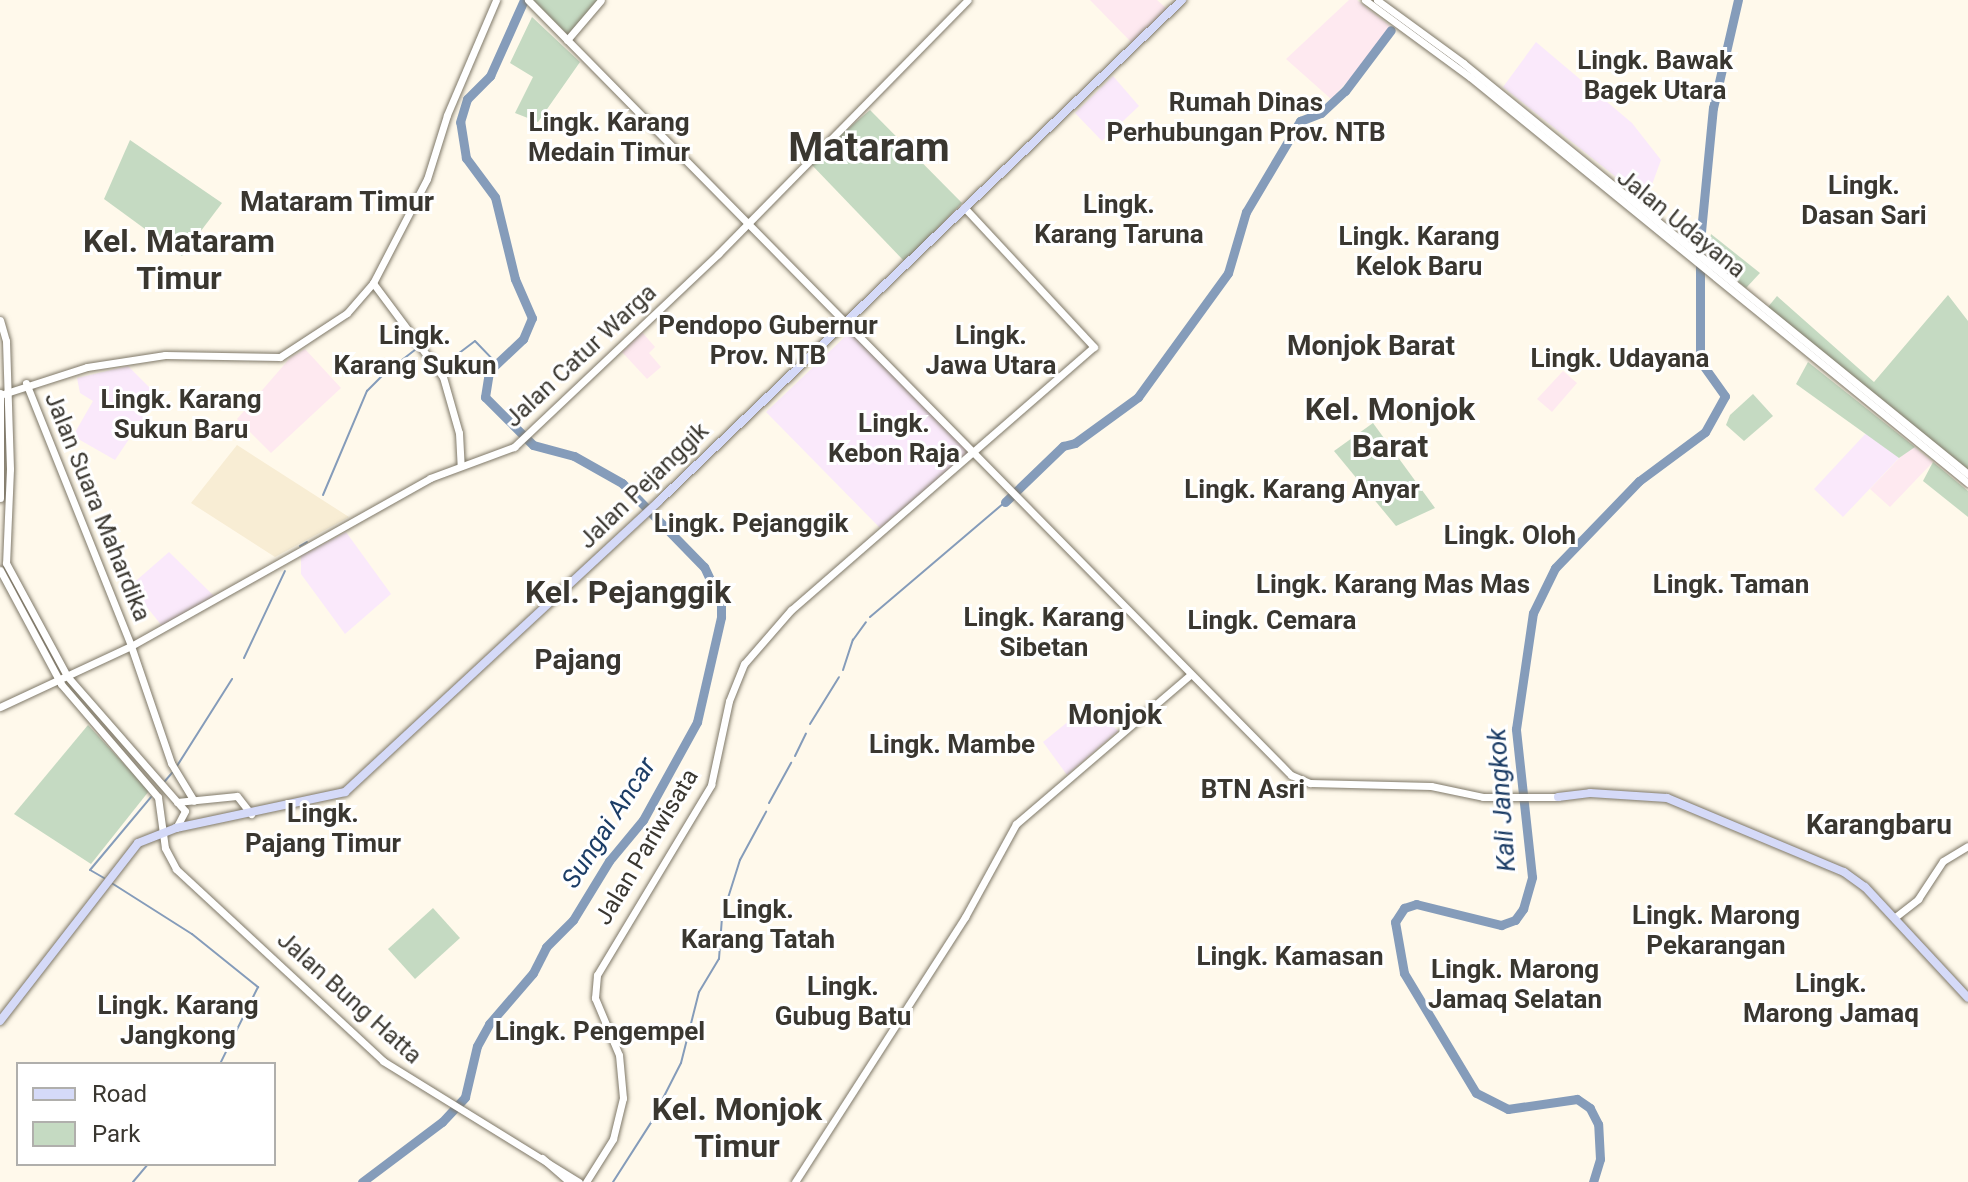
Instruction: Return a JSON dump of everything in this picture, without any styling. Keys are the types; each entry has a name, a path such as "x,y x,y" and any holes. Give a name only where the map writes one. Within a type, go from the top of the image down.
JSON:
{"main road":[{"name":"Jalan Pejanggik","path":"0,1021 131,848 176,828 344,793 658,502 1182,0"},
{"path":"1553,797 1636,794 1682,803 1849,874 1968,998"}],"street":[{"path":"2,393 26,383 87,367 165,355 284,356 347,313 373,283 427,179 447,115 496,0"},
{"path":"528,0 1298,780 1431,786 1490,797 1553,797"},
{"path":"567,40 601,0"},
{"name":"Jalan Catur Warga","path":"0,707 131,646 430,478 514,447 748,224 968,0"},
{"name":"Jalan Udayana","path":"1365,0 1398,19"},
{"name":"Jalan Udayana","path":"1377,0 1684,246 1968,483"},
{"name":"Jalan Pariwisata","path":"588,1178 617,1130 623,1090 617,1049 595,998 598,970 711,785 740,671 791,610 1094,347 964,207"},
{"path":"373,283 443,377 459,433 461,466"},
{"path":"0,320 6,341 2,393 6,454 4,572 64,678 111,736 177,802 186,815 176,828"},
{"name":"Jalan Udayana","path":"1791,336 1968,474"},
{"name":"Jalan Suara Mahardika","path":"26,383 131,646 171,763 194,801"},
{"path":"0,498 6,454"},
{"path":"795,1182 965,917 1016,824 1191,674"},
{"name":"Jalan Bung Hatta","path":"111,736 158,797 170,861 191,884 383,1061 542,1158"},
{"path":"177,802 237,796 251,814"},
{"path":"1894,918 1918,899 1943,861 1968,846"},
{"path":"542,1158 588,1178"},
{"path":"542,1158 570,1182"},
{"path":"566,1171 579,1182"}],"shaded area":[{"path":"1090,0 1157,0 1167,9 1132,43"},
{"path":"1349,0 1357,0 1390,26 1375,52 1331,99 1286,59"},
{"path":"1536,42 1632,123 1661,160 1646,201 1503,87"},
{"path":"1113,76 1139,106 1102,141 1075,113"},
{"path":"853,329 969,453 880,528 766,412"},
{"path":"642,332 655,347 649,353 661,367 647,379 622,352"},
{"path":"305,349 341,388 271,453 237,419 290,358"},
{"path":"128,366 158,396 115,460 73,436 93,401 80,393 77,378"},
{"path":"1563,371 1577,383 1552,412 1537,399"},
{"path":"1868,431 1899,458 1843,517 1814,489"},
{"path":"237,445 349,517 275,557 191,503"},
{"path":"1912,445 1933,462 1890,507 1870,489"},
{"path":"346,532 391,594 345,634 301,574 301,556"},
{"path":"169,552 214,596 162,626 130,586"},
{"path":"1091,703 1118,731 1067,775 1043,742"}],"green space":[{"path":"533,0 598,0 569,36"},
{"path":"532,17 580,62 538,122 515,113 533,77 510,63"},
{"path":"870,110 962,203 905,262 809,162"},
{"path":"130,140 222,203 182,256 104,199"},
{"path":"1711,234 1760,273 1746,288 1707,257"},
{"path":"1948,295 1968,321 1968,471 1768,307 1777,296 1874,382"},
{"path":"1808,362 1915,447 1899,458 1796,384"},
{"path":"1753,394 1773,416 1744,441 1726,425 1730,415"},
{"path":"1373,423 1435,508 1396,526 1334,451"},
{"path":"1933,462 1968,491 1968,517 1923,481"},
{"path":"88,725 149,791 91,864 14,814"},
{"path":"433,908 460,938 415,979 388,949"}],"waterway":[{"name":"Sungai Ancar","path":"362,1182 442,1122 465,1097 477,1046 489,1024 533,973 546,947 573,920 609,861 643,820 697,722 721,617 721,603 704,567 622,483 574,456 533,445 485,397 489,371 523,339 532,318 515,279 495,197 466,158 460,122 467,99 490,76 524,0"},
{"name":"Kali Jangkok","path":"1593,1182 1600,1159 1598,1124 1590,1108 1577,1099 1508,1109 1476,1093 1404,973 1395,922 1404,908 1416,904 1501,925 1515,920 1523,909 1532,877 1516,729 1533,613 1555,568 1639,481 1705,432 1725,396 1700,361 1700,242 1713,108 1738,0"},
{"path":"1005,502 1063,446 1075,443 1138,397 1228,273 1246,212 1300,121 1321,113 1345,91 1391,30"},
{"path":"442,366 475,341 496,363"},
{"path":"393,367 419,347"},
{"path":"323,495 367,391 385,373"},
{"path":"870,617 1005,502"},
{"path":"300,546 307,542"},
{"path":"244,658 285,571"},
{"path":"843,670 853,640 866,622"},
{"path":"810,724 839,677"},
{"path":"177,766 232,679"},
{"path":"795,756 806,733"},
{"path":"769,803 791,763"},
{"path":"165,781 172,773"},
{"path":"104,878 90,870 151,797"},
{"path":"656,1112 681,1063 699,992 719,959 722,917 740,860 766,812"},
{"path":"110,882 192,934 258,987 221,1062"},
{"path":"613,1182 652,1121"},
{"path":"133,1182 146,1166"}],"district":[{"name":"Lingk. Bawak Bagek Utara","path":"1655,76"},
{"name":"Rumah Dinas Perhubungan Prov. NTB","path":"1246,118"},
{"name":"Lingk. Karang Medain Timur","path":"609,138"},
{"name":"Mataram","path":"869,148"},
{"name":"Lingk. Dasan Sari","path":"1864,201"},
{"name":"Mataram Timur","path":"337,202"},
{"name":"Lingk. Karang Taruna","path":"1119,220"},
{"name":"Lingk. Karang Kelok Baru","path":"1419,252"},
{"name":"Kel. Mataram Timur","path":"179,260"},
{"name":"Pendopo Gubernur Prov. NTB","path":"768,341"},
{"name":"Monjok Barat","path":"1371,346"},
{"name":"Lingk. Karang Sukun","path":"415,351"},
{"name":"Lingk. Jawa Utara","path":"991,351"},
{"name":"Lingk. Udayana","path":"1620,359"},
{"name":"Lingk. Karang Sukun Baru","path":"181,415"},
{"name":"Kel. Monjok Barat","path":"1390,428"},
{"name":"Lingk. Kebon Raja","path":"894,439"},
{"name":"Lingk. Karang Anyar","path":"1302,490"},
{"name":"Lingk. Pejanggik","path":"751,524"},
{"name":"Lingk. Oloh","path":"1510,536"},
{"name":"Lingk. Karang Mas Mas","path":"1393,585"},
{"name":"Lingk. Taman","path":"1731,585"},
{"name":"Kel. Pejanggik","path":"628,592"},
{"name":"Lingk. Cemara","path":"1272,621"},
{"name":"Lingk. Karang Sibetan","path":"1044,633"},
{"name":"Pajang","path":"578,660"},
{"name":"Monjok","path":"1115,715"},
{"name":"Lingk. Mambe","path":"952,745"},
{"name":"BTN Asri","path":"1253,790"},
{"name":"Karangbaru","path":"1879,825"},
{"name":"Lingk. Pajang Timur","path":"323,829"},
{"name":"Lingk. Karang Tatah","path":"758,925"},
{"name":"Lingk. Marong Pekarangan","path":"1716,931"},
{"name":"Lingk. Kamasan","path":"1290,957"},
{"name":"Lingk. Marong Jamaq Selatan","path":"1515,985"},
{"name":"Lingk. Marong Jamaq","path":"1831,999"},
{"name":"Lingk. Gubug Batu","path":"843,1002"},
{"name":"Lingk. Karang Jangkong","path":"178,1021"},
{"name":"Lingk. Pengempel","path":"600,1032"},
{"name":"Kel. Monjok Timur","path":"737,1128"}]}
